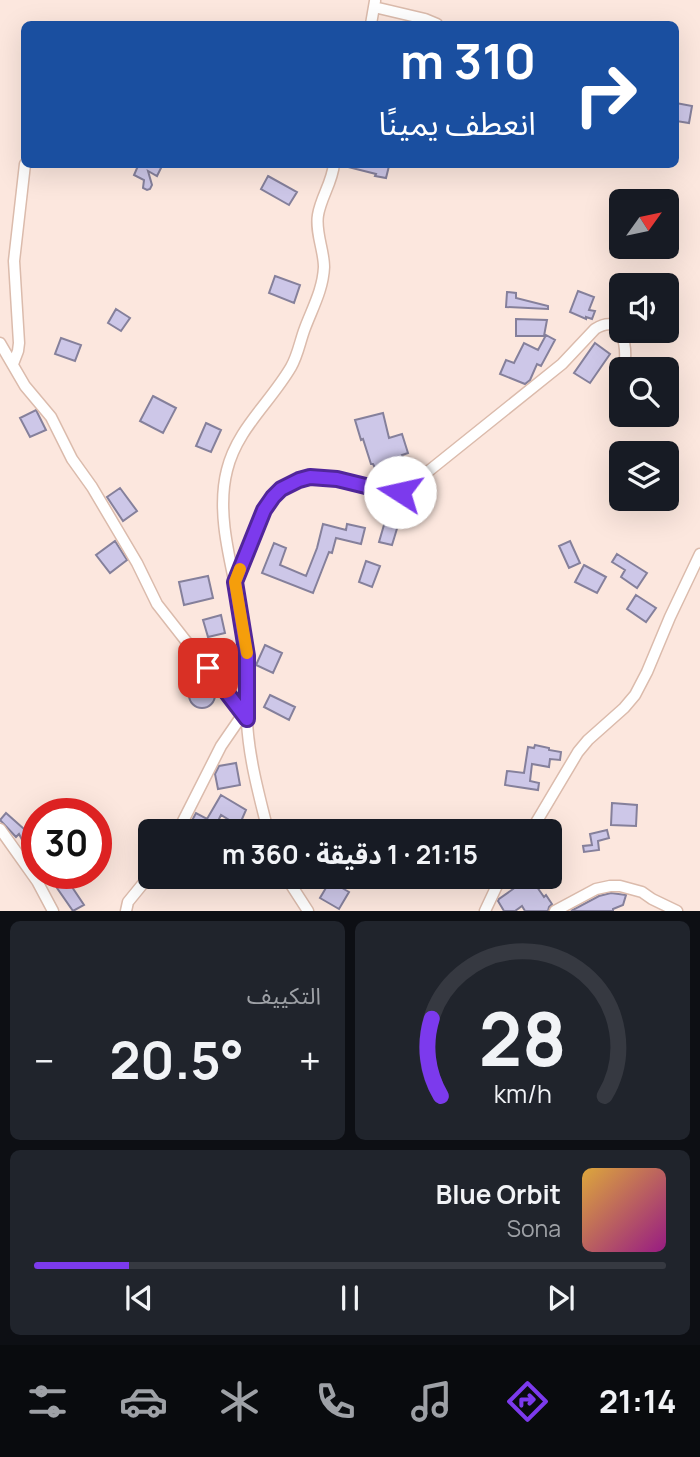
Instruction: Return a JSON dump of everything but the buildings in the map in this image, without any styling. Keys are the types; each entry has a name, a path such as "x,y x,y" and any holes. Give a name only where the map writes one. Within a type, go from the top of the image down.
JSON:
{"street":[{"path":"371,21 374,3 430,21"},
{"path":"13,364 18,351 19,336 14,261 25,168"},
{"path":"265,819 249,748 245,717 248,671 246,642 224,529 226,471 241,435 290,368 317,300 324,267 318,218 333,168"},
{"path":"235,582 264,510 273,497 290,484 310,477 322,477 394,492 405,490 562,364 601,325 611,324 618,329 626,351 625,357"},
{"path":"0,343 25,386 51,417 72,459 92,487 137,563 157,604 245,717"},
{"path":"538,819 587,740 635,695 700,554"},
{"path":"184,819 221,746 245,717"},
{"path":"0,829 37,881 53,911"},
{"path":"555,911 596,889 620,886 642,892 677,911"},
{"path":"126,911 128,902 139,889"},
{"path":"294,889 308,911"},
{"path":"485,911 495,889"}],"slow traffic":[{"path":"240,569 235,582 247,653"}],"route":[{"path":"208,668 247,719 246,642 235,582 256,526 264,510 281,489 299,480 322,477 400,492"}]}
